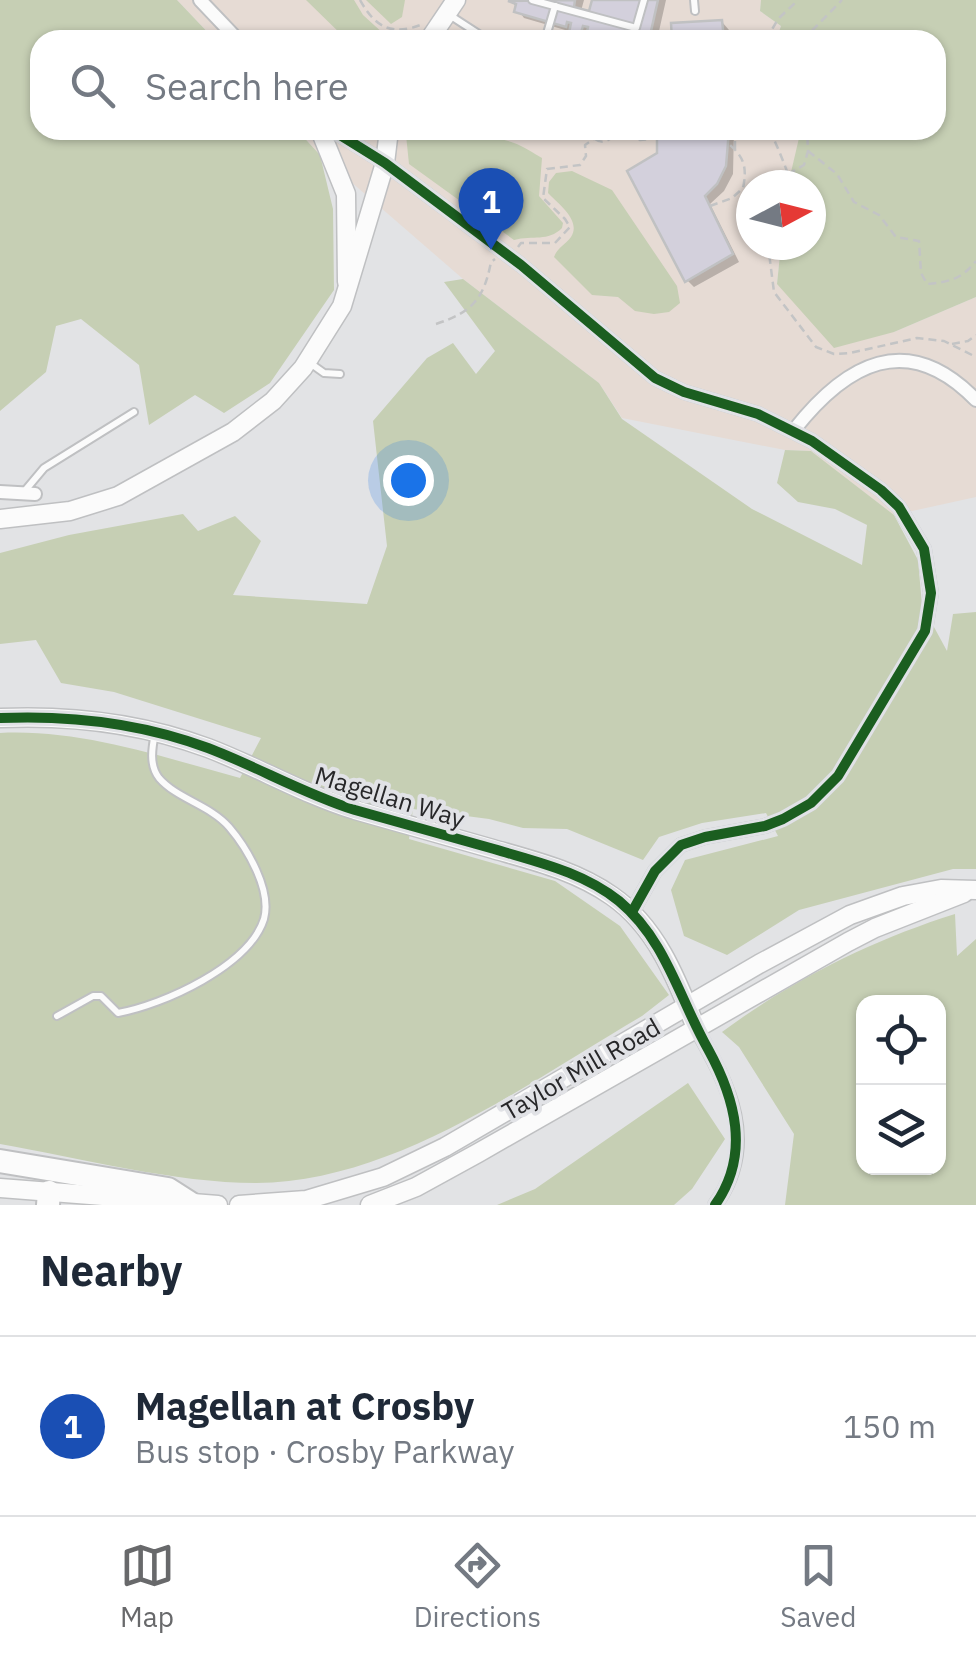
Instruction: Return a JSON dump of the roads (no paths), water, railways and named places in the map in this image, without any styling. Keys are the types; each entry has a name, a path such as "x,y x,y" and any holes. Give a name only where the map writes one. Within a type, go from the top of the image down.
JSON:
{"highway":[{"path":"0,1161 168,1189 193,1204"}],"main road":[{"path":"430,30 452,7"},
{"path":"324,140 346,194 348,292"},
{"path":"385,163 388,140"},
{"path":"0,519 70,511 130,491 247,423 273,401 308,362 331,328 348,292 385,163 395,140"},
{"name":"Magellan Way","path":"0,718 57,716 155,732 220,752 328,801 552,866 596,886 632,912 672,970 696,1028"},
{"name":"Taylor Mill Road","path":"238,1205 306,1200 384,1177 445,1147 850,915 903,896 942,889 973,891"},
{"name":"Taylor Mill Road","path":"370,1205 416,1187 874,928 973,891"},
{"path":"0,1188 48,1199 218,1205"}],"street":[{"path":"200,0 228,30"},
{"path":"348,140 510,257 655,378 794,430 881,490 908,518 924,548 930,611 925,632 826,790 810,803 765,826 705,836 680,845 655,871 632,912"},
{"path":"794,430 840,380 895,361 928,366 943,373 976,400"},
{"path":"0,492 29,494"},
{"path":"696,1028 725,1080 737,1123 733,1164 715,1205"}],"lane":[{"path":"532,0 636,28 644,0"},
{"path":"694,0 695,11"},
{"path":"548,30 555,6"},
{"path":"452,7 477,30"},
{"path":"308,362 324,373 340,374"},
{"path":"29,494 44,468 134,412"},
{"path":"56,1016 94,996 101,996 118,1013 164,1000 225,964 244,948 262,923 265,903 249,856 225,823 159,778 152,762 155,732"}],"place":[{"name":"Magellan at Crosby","path":"491,250"}]}
